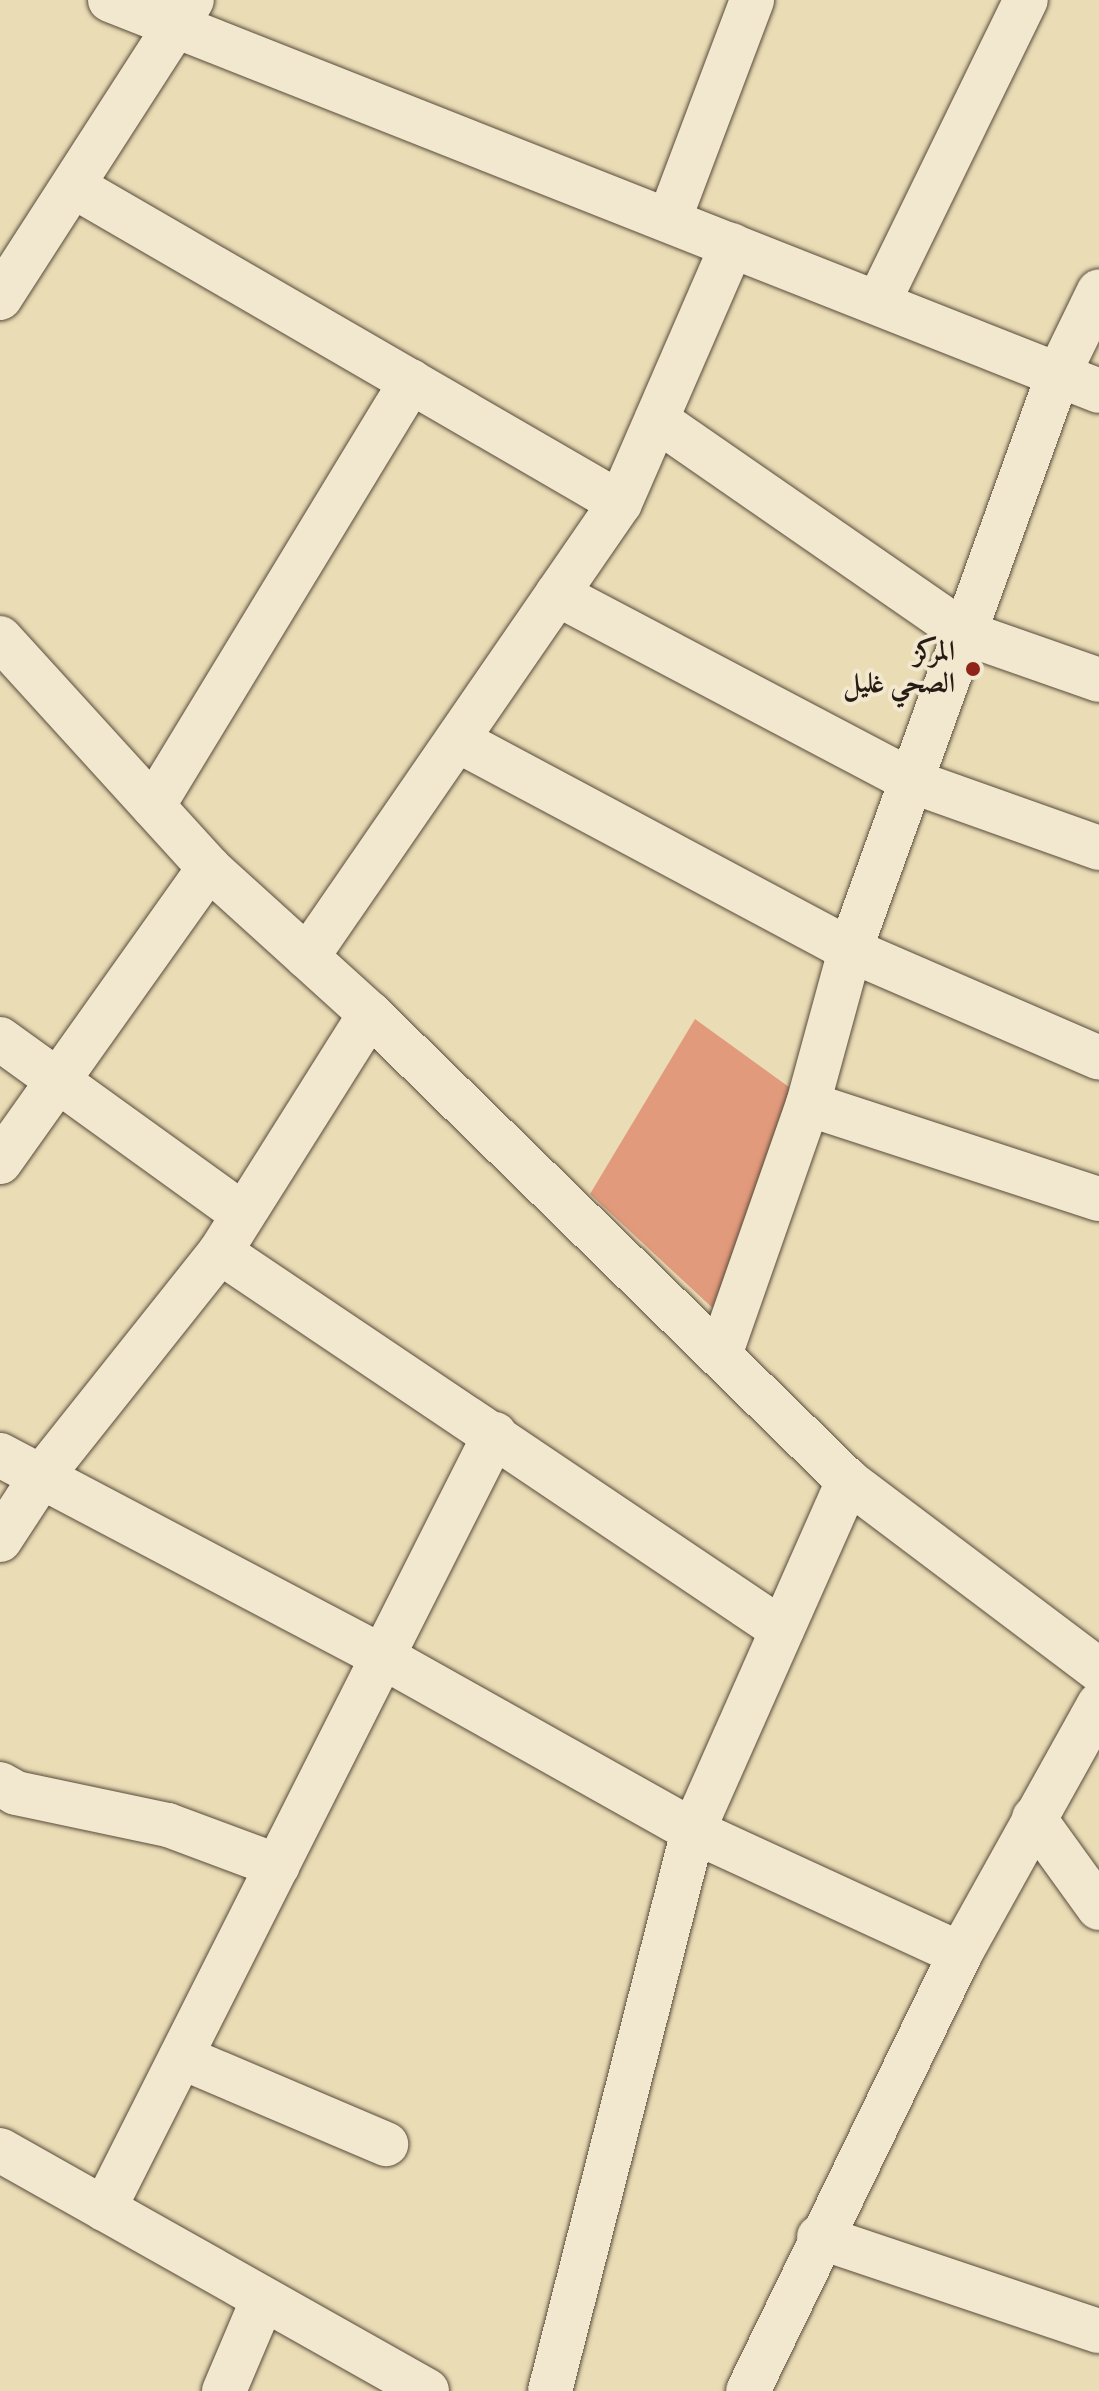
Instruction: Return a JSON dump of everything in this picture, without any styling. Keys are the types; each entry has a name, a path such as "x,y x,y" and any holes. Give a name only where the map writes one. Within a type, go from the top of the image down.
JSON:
{"street":[{"path":"110,0 185,12 669,220 1099,391"},
{"path":"669,220 752,0"},
{"path":"878,303 1026,0"},
{"path":"0,298 185,12"},
{"path":"73,186 620,503"},
{"path":"307,957 620,503 732,245"},
{"path":"720,1355 808,1104 850,950 1058,375 1099,291"},
{"path":"153,806 411,381"},
{"path":"657,420 965,633 1099,680"},
{"path":"557,594 911,781 1099,848"},
{"path":"0,638 209,868 370,1014 848,1481 1099,1670"},
{"path":"457,740 850,950 1099,1058"},
{"path":"0,1162 209,868"},
{"path":"0,1540 41,1477 220,1252 370,1014"},
{"path":"0,1039 243,1214"},
{"path":"808,1104 1099,1199"},
{"path":"220,1252 495,1434 782,1630"},
{"path":"104,2209 385,1658 495,1434"},
{"path":"0,1455 385,1658 693,1831 960,1954"},
{"path":"550,2391 693,1831 848,1481"},
{"path":"748,2391 819,2237 960,1954 1099,1704"},
{"path":"0,1784 16,1793 168,1825 278,1866"},
{"path":"1034,1818 1099,1908"},
{"path":"181,2057 386,2144"},
{"path":"1,2153 427,2391"},
{"path":"819,2237 1099,2331"},
{"path":"224,2391 263,2299"}],"building":[{"path":"695,1019 793,1090 718,1313 590,1194"}],"place":[{"name":"المركز الصحي غليل","path":"973,669"}]}
